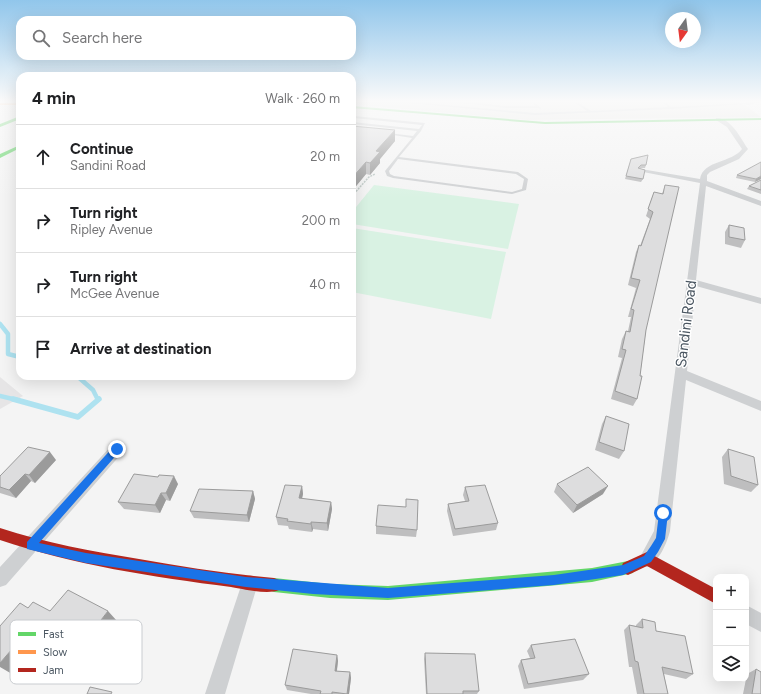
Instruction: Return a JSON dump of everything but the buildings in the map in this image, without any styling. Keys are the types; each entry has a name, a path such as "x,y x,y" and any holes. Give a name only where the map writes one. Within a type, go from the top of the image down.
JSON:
{"main road":[{"path":"0,156 16,148"},
{"path":"0,534 30,545 86,558 250,583 313,589 388,593 554,580 610,573 630,568 647,559 713,596"}],"street":[{"path":"703,182 707,171 736,158 744,150 743,144 735,133"},
{"path":"641,171 703,182 761,204"},
{"name":"Sandini Road","path":"647,559 660,539 662,531 703,182"},
{"path":"692,282 761,301"},
{"path":"680,373 761,406"},
{"path":"0,579 117,449"},
{"path":"215,694 250,583"},
{"path":"749,616 761,623"}],"lane":[{"path":"397,158 517,173 526,179 524,190 519,193 512,193 393,177 388,175 387,171 397,158 417,133"},
{"path":"384,134 414,137"}],"path":[{"path":"356,192 369,177 375,174"}],"shaded area":[{"path":"0,377 23,396 0,409"}],"green space":[{"path":"374,185 519,204 508,249 356,225 356,207"},
{"path":"356,229 506,252 491,319 356,293"}],"waterway":[{"path":"0,324 8,334 8,354 16,356"},
{"path":"82,380 93,390 98,400"},
{"path":"0,396 14,399"},
{"path":"14,399 78,417 98,400"}],"traffic: fast":[{"path":"0,156 16,148"},
{"path":"274,585 330,591 388,593 592,575 628,568"}],"traffic: jam":[{"path":"0,534 51,549 103,560 206,577 274,585"},
{"path":"628,568 647,559 713,595"}],"route":[{"path":"117,449 30,545 86,558 213,578 313,589 388,593 554,580 623,570 647,559 655,549 662,531 663,513"}]}
